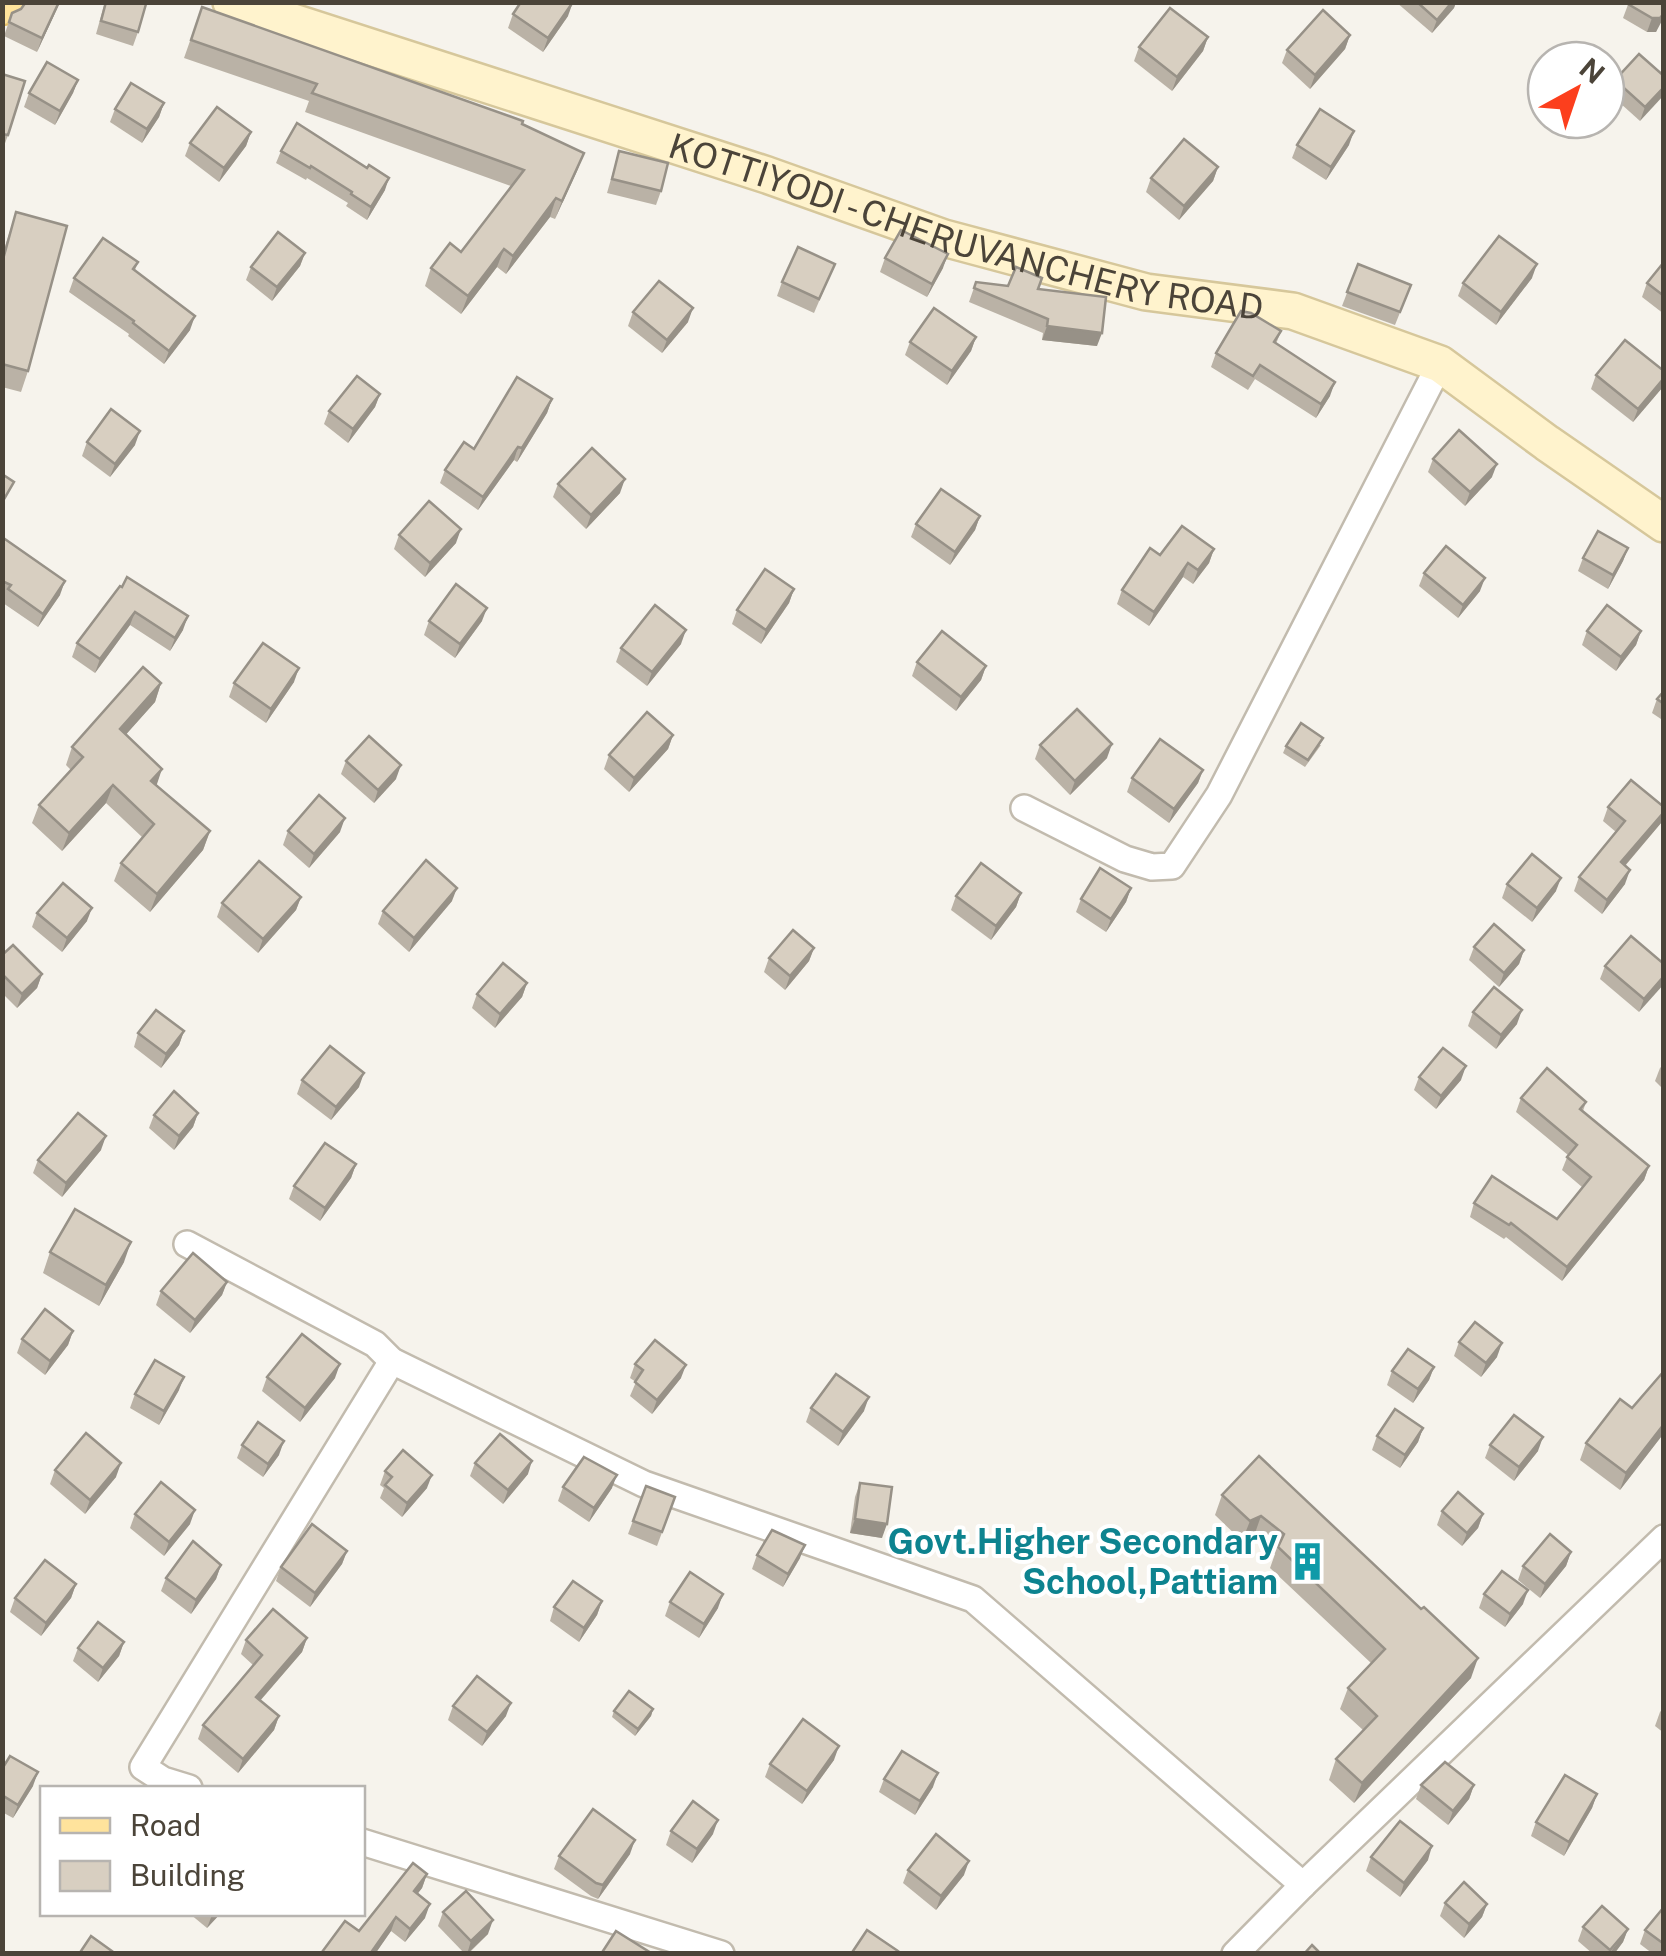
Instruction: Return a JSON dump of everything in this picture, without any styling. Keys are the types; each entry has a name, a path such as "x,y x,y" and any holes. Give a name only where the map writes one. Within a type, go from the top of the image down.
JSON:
{"main road":[{"name":"KOTTIYODI - CHERUVANCHERY ROAD","path":"231,2 767,174 944,238 1146,292 1293,312 1440,364 1664,524"}],"street":[{"path":"1024,808 1125,860 1152,867 1172,866 1219,795 1440,364"},
{"path":"187,1244 376,1344 392,1361 644,1484 973,1599 1302,1885"},
{"path":"182,1786 162,1780 143,1767 392,1361"},
{"path":"1236,1954 1302,1885 1664,1538"},
{"path":"365,1843 722,1954"}],"building":[{"path":"26,2 59,2 42,38 9,22 12,13"},
{"path":"106,2 146,4 138,32 101,21"},
{"path":"521,2 573,2 548,38 513,14"},
{"path":"1417,2 1452,2 1437,20"},
{"path":"1629,2 1664,2 1664,13 1660,18 1652,18"},
{"path":"202,7 523,121 522,124 584,153 562,201 556,198 513,256 504,249 468,296 431,268 450,243 461,252 524,170 312,93 317,84 191,40"},
{"path":"1170,8 1208,37 1177,77 1139,47"},
{"path":"1323,10 1350,35 1315,75 1287,50"},
{"path":"1639,54 1664,76 1664,87 1645,107 1626,90 1626,68"},
{"path":"47,62 78,80 60,111 29,93"},
{"path":"2,74 25,81 8,135 2,134"},
{"path":"131,83 164,103 147,129 115,109"},
{"path":"217,107 251,132 224,168 190,143"},
{"path":"1320,109 1354,131 1331,167 1297,145"},
{"path":"297,123 389,178 371,207 311,166 281,151"},
{"path":"1184,139 1218,167 1184,206 1151,178"},
{"path":"619,151 668,163 661,191 612,179"},
{"path":"16,212 67,226 28,371 2,364 2,263"},
{"path":"901,230 948,254 932,284 885,258"},
{"path":"278,232 305,253 277,287 251,267"},
{"path":"1499,236 1537,264 1501,312 1463,283"},
{"path":"103,238 138,262 133,269 195,316 169,351 74,278"},
{"path":"798,247 835,264 819,299 782,282"},
{"path":"1664,262 1664,296 1647,283"},
{"path":"1358,264 1411,285 1400,312 1347,292"},
{"path":"1016,267 1042,278 1038,289 1106,297 1102,333 1047,326 1048,319 974,288 976,282 1008,286"},
{"path":"659,281 693,308 667,340 633,312"},
{"path":"934,308 976,337 952,371 910,342"},
{"path":"1241,311 1281,331 1274,342 1335,382 1321,404 1260,365 1253,376 1216,353"},
{"path":"1625,340 1664,371 1664,378 1638,409 1596,375"},
{"path":"357,376 380,394 353,429 329,411"},
{"path":"517,377 552,399 522,448 518,447 483,497 445,470 464,442 474,449"},
{"path":"111,409 140,431 115,464 87,442"},
{"path":"1459,430 1497,464 1470,492 1433,459"},
{"path":"592,448 625,479 591,515 558,484"},
{"path":"2,474 14,482 3,501 2,500"},
{"path":"941,489 980,516 955,552 916,524"},
{"path":"429,501 461,529 430,563 399,535"},
{"path":"1182,526 1214,549 1198,570 1188,563 1154,612 1122,590 1150,548 1160,555"},
{"path":"1598,531 1628,548 1613,575 1583,558"},
{"path":"2,537 65,581 43,614 2,581"},
{"path":"1446,546 1485,578 1463,605 1424,573"},
{"path":"765,569 794,589 766,630 737,610"},
{"path":"127,577 188,616 175,638 135,612 100,659 77,643"},
{"path":"456,584 487,608 460,644 429,621"},
{"path":"655,605 686,630 652,672 621,648"},
{"path":"1607,605 1641,631 1621,657 1587,631"},
{"path":"942,631 986,666 961,697 917,662"},
{"path":"263,643 299,668 271,709 234,683"},
{"path":"143,667 161,683 120,729 162,769 151,781 210,831 157,894 121,863 154,824 113,785 69,833 39,805 83,757 72,747"},
{"path":"1077,709 1112,744 1075,781 1040,745"},
{"path":"647,712 673,735 634,778 609,755"},
{"path":"1301,723 1323,738 1308,760 1286,746"},
{"path":"369,736 401,765 378,790 346,761"},
{"path":"1160,739 1203,770 1174,809 1132,778"},
{"path":"1631,780 1664,807 1664,812 1621,862 1630,870 1607,900 1579,877 1625,821 1608,807"},
{"path":"319,795 345,818 314,854 288,831"},
{"path":"1532,854 1561,878 1537,908 1507,884"},
{"path":"426,860 457,888 414,938 383,911"},
{"path":"259,861 301,897 263,939 222,903"},
{"path":"981,863 1021,893 996,926 956,896"},
{"path":"1100,868 1131,888 1111,919 1081,899"},
{"path":"63,883 92,908 67,938 37,913"},
{"path":"1494,924 1524,950 1504,973 1474,947"},
{"path":"793,930 814,948 790,976 769,958"},
{"path":"1631,936 1664,964 1664,976 1644,999 1605,966"},
{"path":"13,945 42,974 22,994 2,974 2,955"},
{"path":"503,963 527,983 500,1014 477,994"},
{"path":"1494,987 1522,1010 1501,1035 1473,1012"},
{"path":"156,1010 184,1031 166,1054 138,1033"},
{"path":"330,1046 364,1073 336,1107 302,1080"},
{"path":"1443,1048 1466,1066 1441,1096 1419,1077"},
{"path":"1547,1068 1586,1102 1580,1109 1649,1166 1567,1267 1511,1223 1474,1203 1492,1176 1557,1219 1591,1177 1567,1157 1577,1145 1521,1098"},
{"path":"174,1091 198,1113 179,1136 154,1115"},
{"path":"78,1113 106,1136 66,1183 38,1160"},
{"path":"325,1143 356,1164 325,1208 294,1186"},
{"path":"75,1209 131,1242 106,1285 50,1252"},
{"path":"193,1253 227,1282 195,1320 161,1291"},
{"path":"45,1309 73,1331 50,1361 22,1339"},
{"path":"1475,1322 1502,1343 1486,1363 1459,1342"},
{"path":"302,1334 340,1364 305,1408 267,1377"},
{"path":"655,1340 686,1365 657,1400 635,1382 643,1370 635,1364"},
{"path":"1408,1349 1434,1367 1418,1389 1392,1371"},
{"path":"155,1360 184,1377 164,1411 135,1394"},
{"path":"1664,1371 1664,1424 1626,1473 1586,1443 1620,1399 1632,1408"},
{"path":"836,1374 869,1397 843,1432 811,1408"},
{"path":"1395,1409 1423,1428 1405,1455 1377,1436"},
{"path":"1514,1415 1543,1437 1519,1467 1490,1445"},
{"path":"258,1422 284,1441 268,1464 242,1445"},
{"path":"86,1433 121,1463 90,1500 55,1470"},
{"path":"500,1434 532,1461 508,1490 475,1463"},
{"path":"403,1450 432,1475 407,1503 385,1485 392,1477 385,1471"},
{"path":"1259,1456 1478,1658 1362,1783 1336,1759 1377,1716 1348,1688 1385,1649 1278,1547 1284,1534 1261,1516 1250,1521 1222,1495"},
{"path":"584,1457 617,1475 594,1508 563,1487"},
{"path":"161,1482 195,1510 169,1542 135,1514"},
{"path":"860,1483 892,1487 887,1524 855,1519"},
{"path":"646,1486 675,1497 662,1532 633,1521"},
{"path":"1458,1492 1483,1514 1467,1533 1442,1511"},
{"path":"312,1524 347,1551 315,1593 281,1567"},
{"path":"772,1530 805,1545 788,1574 757,1555"},
{"path":"1550,1534 1571,1552 1545,1584 1523,1566"},
{"path":"193,1541 221,1565 196,1600 166,1578"},
{"path":"45,1560 76,1584 46,1623 15,1598"},
{"path":"1502,1571 1528,1590 1510,1614 1484,1594"},
{"path":"690,1572 723,1594 704,1624 670,1602"},
{"path":"573,1581 602,1601 584,1628 554,1607"},
{"path":"273,1609 307,1638 256,1697 279,1716 243,1759 203,1725 262,1655 246,1640"},
{"path":"98,1622 124,1642 103,1668 78,1648"},
{"path":"477,1676 511,1703 487,1732 453,1706"},
{"path":"629,1691 653,1709 638,1729 614,1711"},
{"path":"803,1719 839,1746 807,1791 770,1764"},
{"path":"902,1751 938,1773 920,1801 884,1779"},
{"path":"10,1756 38,1772 18,1805 2,1795 2,1769"},
{"path":"1445,1762 1474,1785 1453,1811 1421,1785"},
{"path":"1565,1775 1597,1794 1569,1842 1536,1822"},
{"path":"693,1801 718,1820 697,1849 671,1831"},
{"path":"593,1809 635,1840 603,1885 559,1856"},
{"path":"1400,1821 1432,1846 1404,1883 1371,1857"},
{"path":"936,1834 969,1861 941,1896 908,1870"},
{"path":"413,1863 427,1874 414,1891 430,1904 410,1929 396,1917 370,1954 322,1952 345,1921 359,1931"},
{"path":"1464,1882 1487,1904 1469,1924 1445,1903"},
{"path":"466,1891 493,1920 471,1941 443,1912"},
{"path":"1602,1906 1628,1929 1610,1950 1583,1927"},
{"path":"1664,1907 1664,1944 1645,1930"},
{"path":"867,1930 898,1951 896,1954 851,1954"},
{"path":"616,1931 651,1953 651,1954 601,1954"},
{"path":"91,1936 116,1954 79,1954"},
{"path":"1312,1945 1321,1954 1304,1954"}],"place":[{"name":"Govt.Higher Secondary School,Pattiam","path":"1308,1561"}]}
